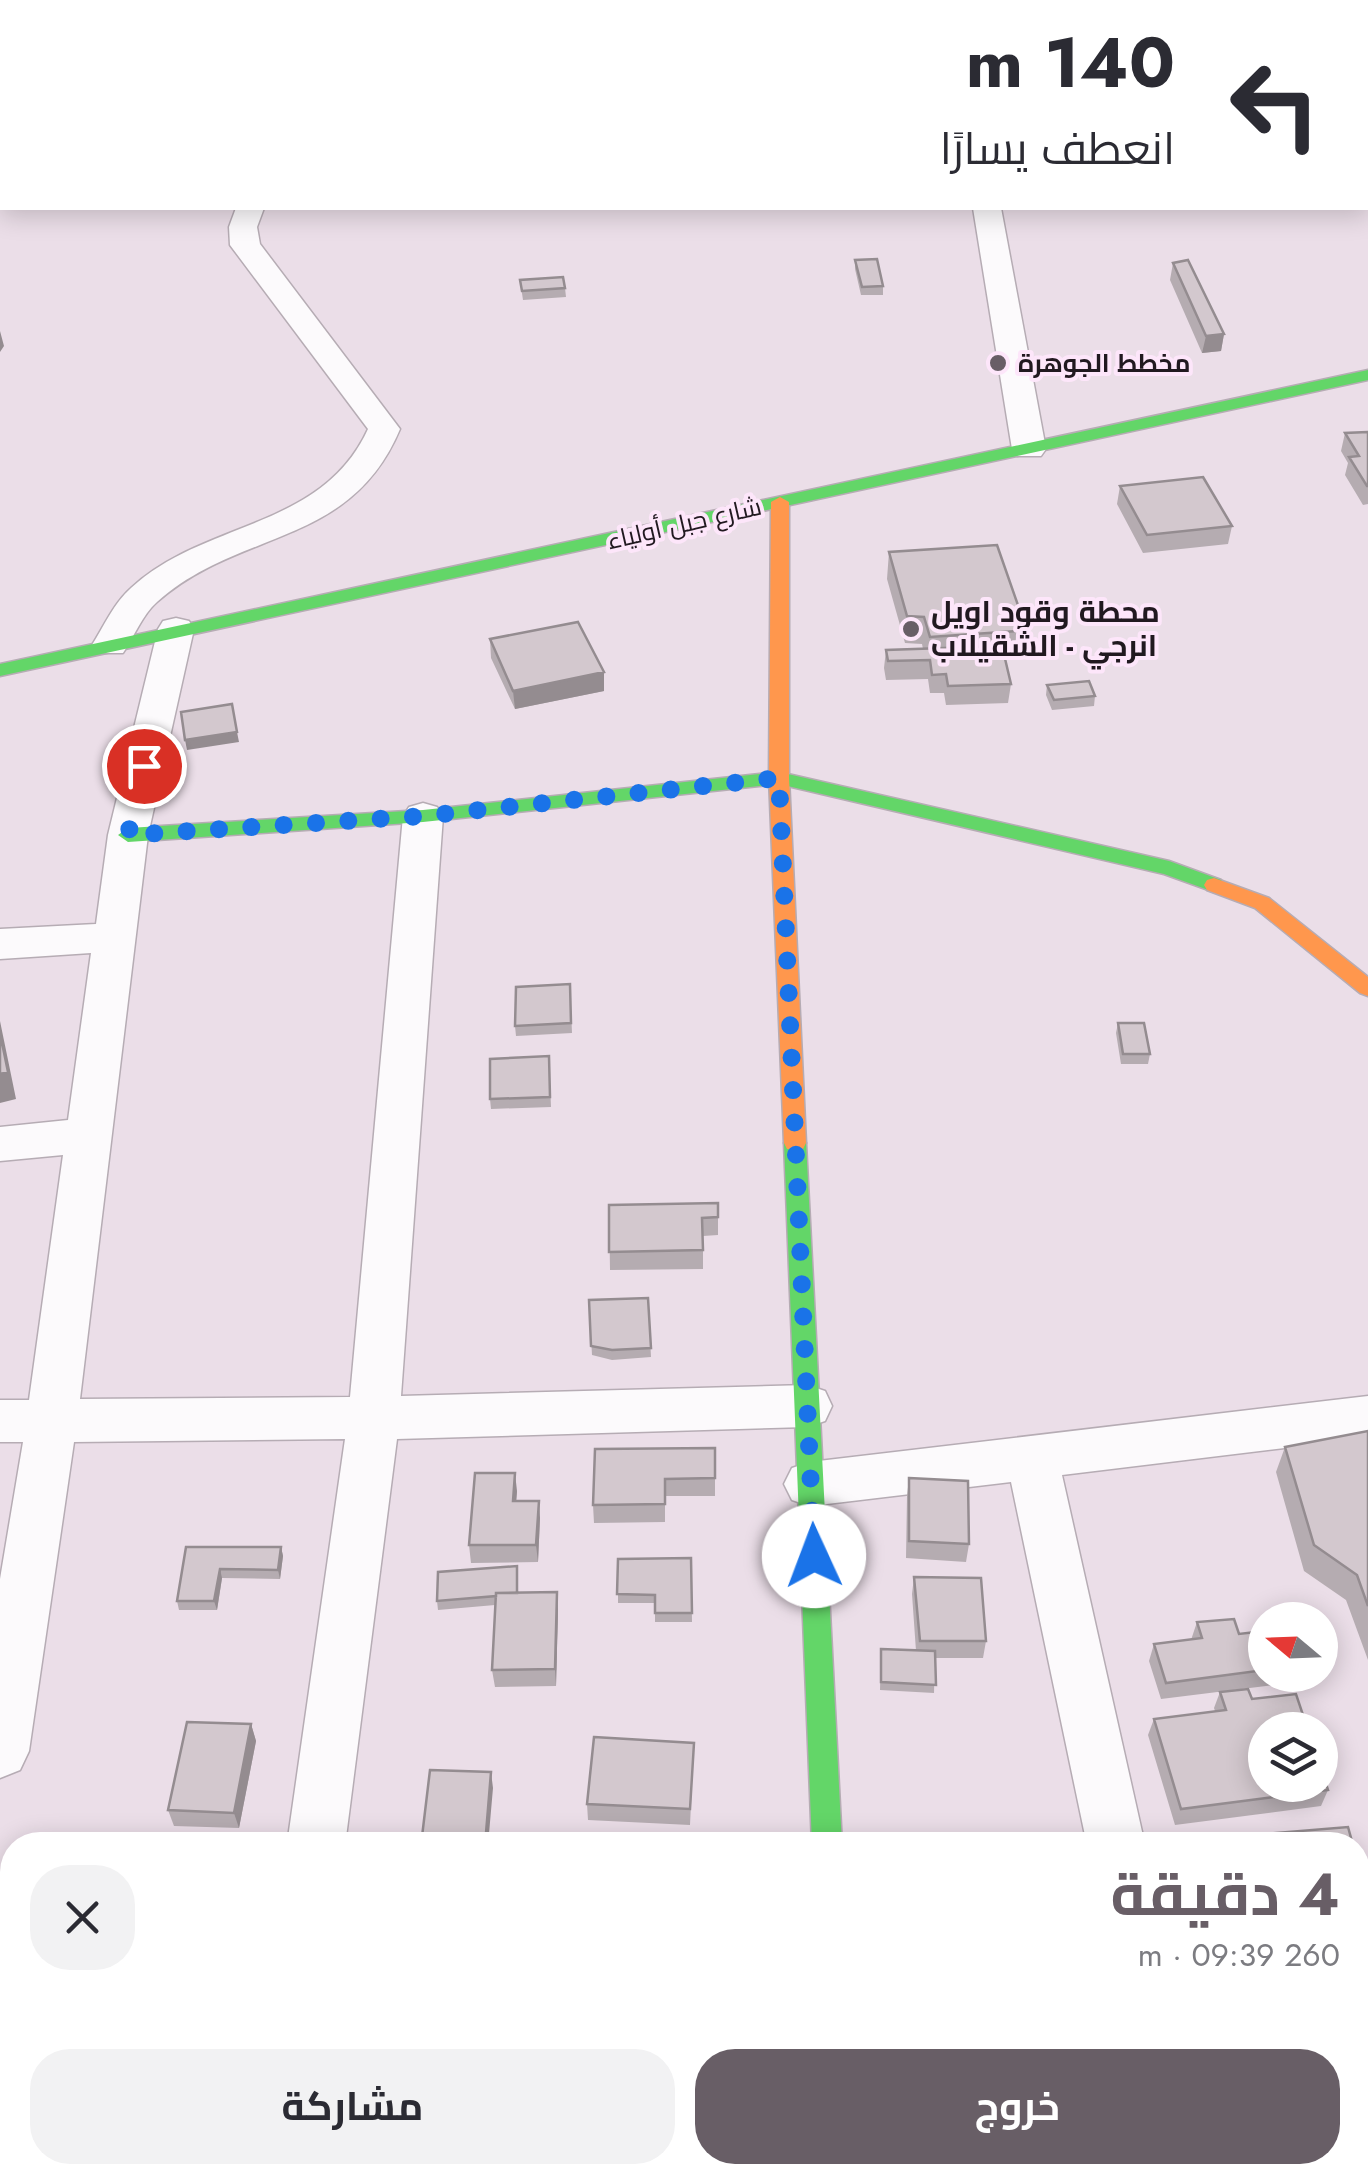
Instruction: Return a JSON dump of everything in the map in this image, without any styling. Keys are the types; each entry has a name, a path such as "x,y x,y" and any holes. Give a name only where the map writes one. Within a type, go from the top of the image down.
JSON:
{"main road":[{"name":"شارع جبل أولياء","path":"0,670 1368,375"},
{"path":"780,502 779,778 825,1832"},
{"path":"128,835 423,816 779,778 1215,882 1262,903 1368,988"}],"street":[{"path":"110,645 144,595 194,562 281,527 359,474 379,451 384,429 374,412 244,245 243,227 249,210"},
{"path":"986,210 1029,449"},
{"path":"0,1751 52,1419 128,835 176,629"},
{"path":"318,1832 374,1418 423,816"},
{"path":"0,944 112,937"},
{"path":"0,1144 87,1136"},
{"path":"0,1421 374,1418 806,1406"},
{"path":"810,1484 1368,1417"},
{"path":"1032,1458 1113,1832"}],"building":[{"path":"877,259 883,286 862,287 855,260"},
{"path":"1188,260 1224,334 1206,336 1173,263"},
{"path":"563,277 565,288 522,291 520,280"},
{"path":"1368,432 1367,486 1349,457 1359,456 1345,433"},
{"path":"1203,477 1232,526 1147,535 1120,486"},
{"path":"997,545 1020,611 1010,612 1017,631 930,637 924,617 907,616 889,552"},
{"path":"578,622 604,672 513,691 490,639"},
{"path":"1002,646 1011,684 948,686 946,674 932,675 930,660 888,661 886,650"},
{"path":"1089,681 1095,696 1054,700 1047,685"},
{"path":"232,704 237,732 185,740 181,712"},
{"path":"570,984 571,1023 515,1026 516,987"},
{"path":"1118,1023 1144,1023 1150,1054 1123,1054"},
{"path":"0,1033 8,1072 0,1074"},
{"path":"549,1056 550,1097 490,1099 490,1059"},
{"path":"718,1203 718,1217 702,1218 703,1250 609,1252 609,1205"},
{"path":"648,1298 651,1348 612,1350 591,1346 589,1300"},
{"path":"1368,1431 1368,1606 1357,1575 1314,1545 1285,1447"},
{"path":"715,1448 715,1478 665,1479 665,1504 593,1505 595,1449"},
{"path":"475,1473 515,1473 513,1501 539,1501 536,1545 469,1545"},
{"path":"909,1478 968,1481 969,1544 909,1541"},
{"path":"186,1547 281,1547 278,1570 220,1569 214,1601 177,1601"},
{"path":"691,1558 692,1613 655,1613 655,1595 617,1594 618,1559"},
{"path":"517,1566 517,1593 437,1601 438,1572"},
{"path":"914,1577 981,1578 986,1641 920,1641"},
{"path":"557,1592 555,1669 492,1670 496,1593"},
{"path":"1234,1619 1239,1634 1248,1633 1248,1672 1166,1683 1154,1644 1202,1638 1197,1622"},
{"path":"881,1649 935,1651 936,1685 881,1682"},
{"path":"1248,1689 1252,1699 1296,1694 1302,1712 1248,1712 1248,1800 1181,1809 1154,1719 1226,1710 1220,1692"},
{"path":"187,1722 251,1724 234,1813 168,1810"},
{"path":"594,1737 694,1743 690,1809 587,1804"},
{"path":"430,1770 491,1772 486,1832 423,1832"},
{"path":"1348,1827 1349,1832 1288,1832"}],"traffic: fast":[{"path":"0,670 1368,375"},
{"path":"128,835 423,816 779,778 1169,868 1214,885"},
{"path":"795,1143 826,1832"}],"traffic: slow":[{"path":"780,502 779,778 795,1143"},
{"path":"1214,885 1262,903 1368,988"}],"place":[{"name":"مخطط الجوهرة","path":"998,363"},
{"name":"محطة وقود اويل انرجي - الشقيلاب","path":"911,629"}],"route":[{"path":"144,766 128,835 423,816 779,778 814,1556"}]}
